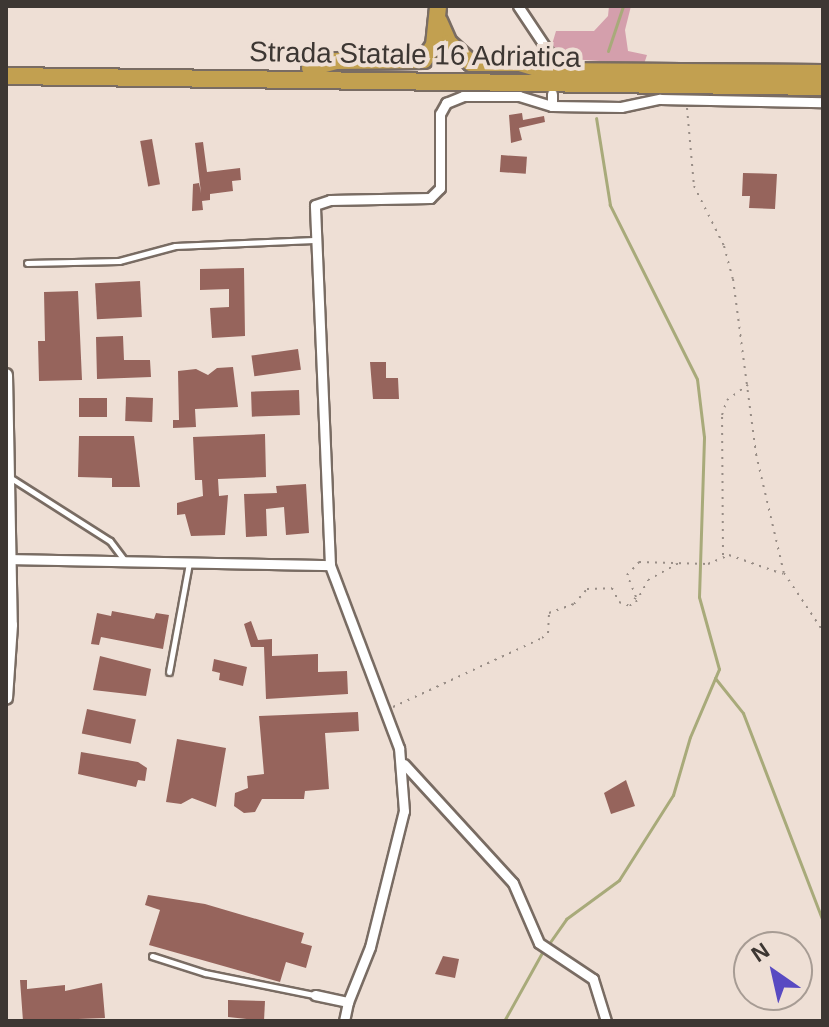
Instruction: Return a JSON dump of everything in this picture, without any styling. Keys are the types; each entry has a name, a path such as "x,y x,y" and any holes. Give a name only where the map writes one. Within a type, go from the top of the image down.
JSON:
{"highway":[{"path":"438,13 449,43 471,63 549,64"},
{"path":"310,68 336,61 424,60 438,13"},
{"name":"Strada Statale 16 Adriatica","path":"6,65 310,68 549,64 823,73"},
{"name":"Strada Statale 16 Adriatica","path":"6,76 823,87"}],"main road":[{"path":"6,375 10,478 6,698"}],"street":[{"path":"518,6 549,64"},
{"path":"552,94 552,106"},
{"path":"606,1021 593,979 539,943 513,883 426,794 404,764 330,565 314,240 315,205 330,200 430,198 440,188 439,127 446,103 463,96 519,96 552,106 621,107 684,99 823,102"},
{"path":"10,559 330,565"},
{"path":"344,1021 348,1002 370,947 404,811 404,764"},
{"path":"315,995 348,1002"}],"lane":[{"path":"27,263 119,261 175,246 314,240"},
{"path":"10,478 110,541 126,561"},
{"path":"169,672 189,562"},
{"path":"152,956 205,973 315,995"}],"path":[{"path":"684,99 692,127 694,186 730,268 750,384 756,454 784,573 823,631"},
{"path":"723,557 722,415 727,400 750,384"},
{"path":"635,602 627,575 645,560 708,564 723,557 738,557 777,576 784,573"},
{"path":"386,715 410,698 548,633 549,613 574,604 587,589 612,588 624,607 635,602 648,580 682,561"}],"shaded area":[{"path":"609,6 631,6 625,30 628,51 647,55 644,64 555,58 551,48 556,31 594,31 608,16"}],"building":[{"path":"522,113 523,120 544,116 545,122 519,128 522,140 511,143 509,115"},
{"path":"152,139 160,184 148,186 140,141"},
{"path":"203,142 207,172 240,168 241,180 232,181 233,191 210,194 210,200 202,201 203,210 192,211 193,184 199,183 201,193 195,143"},
{"path":"501,155 527,157 526,174 500,172"},
{"path":"743,173 777,174 775,209 749,208 750,196 742,196"},
{"path":"244,268 245,336 212,338 210,308 229,307 229,289 200,290 200,269"},
{"path":"140,281 142,317 97,319 95,283"},
{"path":"78,291 82,380 39,381 38,341 45,341 44,292"},
{"path":"123,336 124,360 150,360 151,377 97,379 96,337"},
{"path":"298,349 301,370 254,376 251,356"},
{"path":"370,362 386,362 386,378 398,378 399,399 373,399"},
{"path":"233,367 238,407 195,409 196,427 173,428 173,420 179,420 178,371 196,369 208,375 217,368"},
{"path":"299,390 300,415 252,417 251,392"},
{"path":"126,397 153,398 152,422 125,421"},
{"path":"79,398 107,398 107,417 79,417"},
{"path":"265,434 266,477 218,479 219,496 228,495 225,535 191,536 185,514 177,515 177,503 203,496 202,480 195,480 193,437"},
{"path":"79,436 134,436 140,487 112,487 112,478 78,477"},
{"path":"306,484 309,533 286,535 284,507 266,509 267,536 246,537 244,494 277,493 276,486"},
{"path":"112,611 154,619 156,613 169,615 163,649 101,637 99,645 91,644 97,613 111,616"},
{"path":"251,621 258,640 272,639 272,656 318,654 318,672 347,671 348,694 266,699 264,647 251,647 244,624"},
{"path":"100,656 151,669 146,696 93,690"},
{"path":"214,659 247,667 243,686 219,680 220,673 212,671"},
{"path":"87,709 136,719 131,744 82,733"},
{"path":"358,712 359,731 325,733 329,789 305,791 304,799 262,799 255,812 244,813 234,806 235,793 248,788 247,776 264,774 259,716"},
{"path":"177,739 226,748 216,807 192,798 181,804 166,802"},
{"path":"81,752 138,762 147,768 145,781 138,780 136,787 78,774"},
{"path":"626,780 635,806 611,814 604,793"},
{"path":"148,895 205,904 304,933 301,943 312,946 306,968 286,962 280,982 149,945 160,910 145,905"},
{"path":"443,956 459,959 455,978 435,974"},
{"path":"20,980 27,980 27,989 65,985 65,991 102,983 105,1018 23,1021"},
{"path":"228,1000 265,1001 264,1021 228,1017"}],"waterway":[{"path":"608,51 623,6"},
{"path":"548,945 566,919 619,880 673,795 690,737 719,669 699,597 704,437 697,379 610,205 596,118"},
{"path":"715,678 743,713 823,921"},
{"path":"504,1021 543,951"}]}
